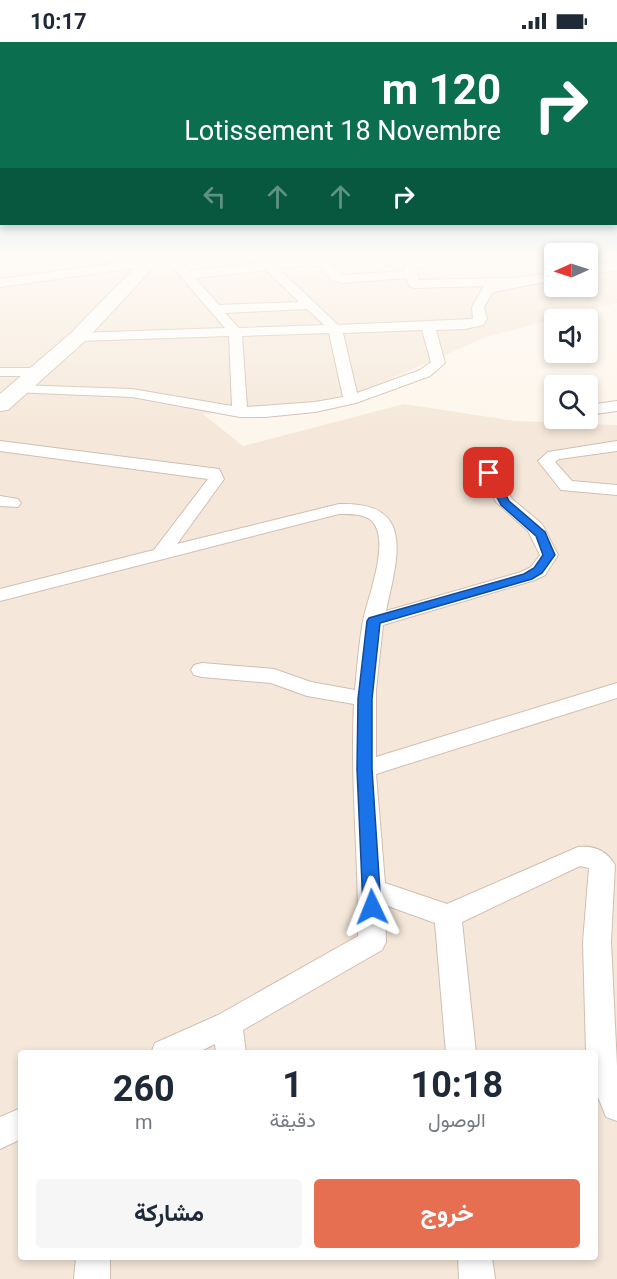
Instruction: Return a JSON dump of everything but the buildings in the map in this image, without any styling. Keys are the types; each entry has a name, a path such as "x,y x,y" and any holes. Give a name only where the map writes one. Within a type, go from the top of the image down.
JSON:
{"street":[{"path":"0,405 102,315"},
{"path":"221,315 235,332 240,412"},
{"path":"320,315 335,329 351,400"},
{"path":"78,337 465,325 478,322 480,315"},
{"path":"17,389 132,393 240,412 315,407 351,400 425,373 436,366 438,363 428,326"},
{"path":"0,372 36,372"},
{"path":"598,409 617,406"},
{"path":"0,446 213,473 216,479 161,554"},
{"path":"617,446 554,455 548,457 546,461 567,486 617,490"},
{"path":"374,621 528,576 538,571 549,555 536,528 505,502 482,458"},
{"path":"0,595 339,508 358,508 378,518 386,527 389,546 374,621 365,699 364,769 372,889 372,942 228,1024 172,1050"},
{"path":"202,670 274,676 307,689 365,699"},
{"path":"364,769 617,690"},
{"path":"372,889 448,916 583,855 599,861 602,865 607,937 605,1068 617,1106"},
{"path":"448,916 461,1050"},
{"path":"228,1024 231,1050"},
{"path":"0,1133 18,1124"},
{"path":"92,1279 93,1260"},
{"path":"475,1260 477,1279"}],"shaded area":[{"path":"0,315 544,315 544,322 486,337 333,404 203,414 243,446 404,404 515,421 544,422 544,429 598,429 598,424 617,425 617,1279 0,1279"}],"route":[{"path":"372,907 364,769 365,699 374,621 528,576 538,571 549,555 541,534 505,502 489,473"}]}
